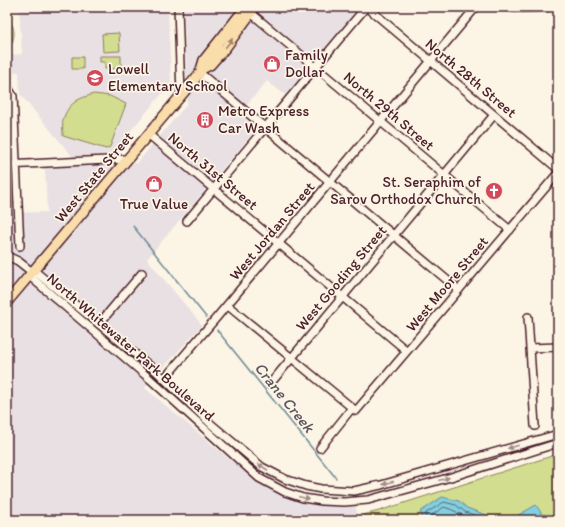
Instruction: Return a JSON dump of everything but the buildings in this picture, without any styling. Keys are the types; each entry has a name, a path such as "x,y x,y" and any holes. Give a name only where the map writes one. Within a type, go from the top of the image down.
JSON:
{"main road":[{"name":"West State Street","path":"7,302 201,71 210,65 251,9"}],"street":[{"path":"178,7 181,95"},
{"path":"187,221 366,7"},
{"name":"North 28th Street","path":"366,7 558,169"},
{"name":"West Jordan Street","path":"164,378 227,305 476,7"},
{"path":"507,7 547,7"},
{"name":"North 29th Street","path":"251,9 316,67 510,230"},
{"path":"201,71 265,128 459,290"},
{"path":"7,86 13,96 20,246"},
{"name":"West Gooding Street","path":"270,384 494,115"},
{"name":"North 31st Street","path":"148,134 407,351"},
{"path":"7,165 127,159"},
{"name":"West Moore Street","path":"320,448 407,351 558,173"},
{"path":"7,256 18,261 32,272"},
{"name":"North Whitewater Park Boulevard","path":"32,272 37,273 164,378 211,424 262,467 286,479 306,486 321,489 354,491 381,485 558,434"},
{"name":"North Whitewater Park Boulevard","path":"32,272 34,279 40,285 150,379 260,478 285,492 303,498 344,502 368,500 451,477 558,443"},
{"path":"99,324 142,273"},
{"path":"227,305 292,357 354,410"},
{"path":"528,317 535,426"},
{"path":"530,348 558,347"}],"shaded area":[{"name":"Lowell Elementary School","path":"19,7 168,7 171,83 111,154 73,157 20,94 19,72 7,73 7,55 22,54"},
{"path":"184,7 359,7 285,95 267,81 239,114 256,129 147,259 202,325 145,388 260,483 300,501 330,506 356,505 357,520 7,520 7,213 47,212 45,168 137,163 187,104"}],"green space":[{"path":"7,19 12,25 14,33 13,40 9,47 7,47"},
{"path":"119,33 120,51 103,52 102,34"},
{"path":"100,56 121,56 121,68 105,69 105,62 100,62"},
{"path":"72,57 83,57 83,69 72,69"},
{"path":"94,94 110,96 126,104 110,147 106,149 63,136 63,120 68,109 75,102"},
{"path":"558,454 558,520 364,520 363,515"}],"water":[{"path":"7,22 12,37 7,45"},
{"path":"442,497 459,501 467,508 500,520 423,520 420,512"},
{"path":"536,505 542,514 543,520 500,520 515,517"}],"waterway":[{"name":"Crane Creek","path":"133,226 206,317"},
{"name":"Crane Creek","path":"217,330 336,478"}],"place":[{"name":"Family Dollar","path":"272,64"},
{"name":"Lowell Elementary School","path":"95,78"},
{"name":"Metro Express Car Wash","path":"205,120"},
{"name":"True Value","path":"154,184"},
{"name":"St. Seraphim of Sarov Orthodox Church","path":"494,191"}]}
